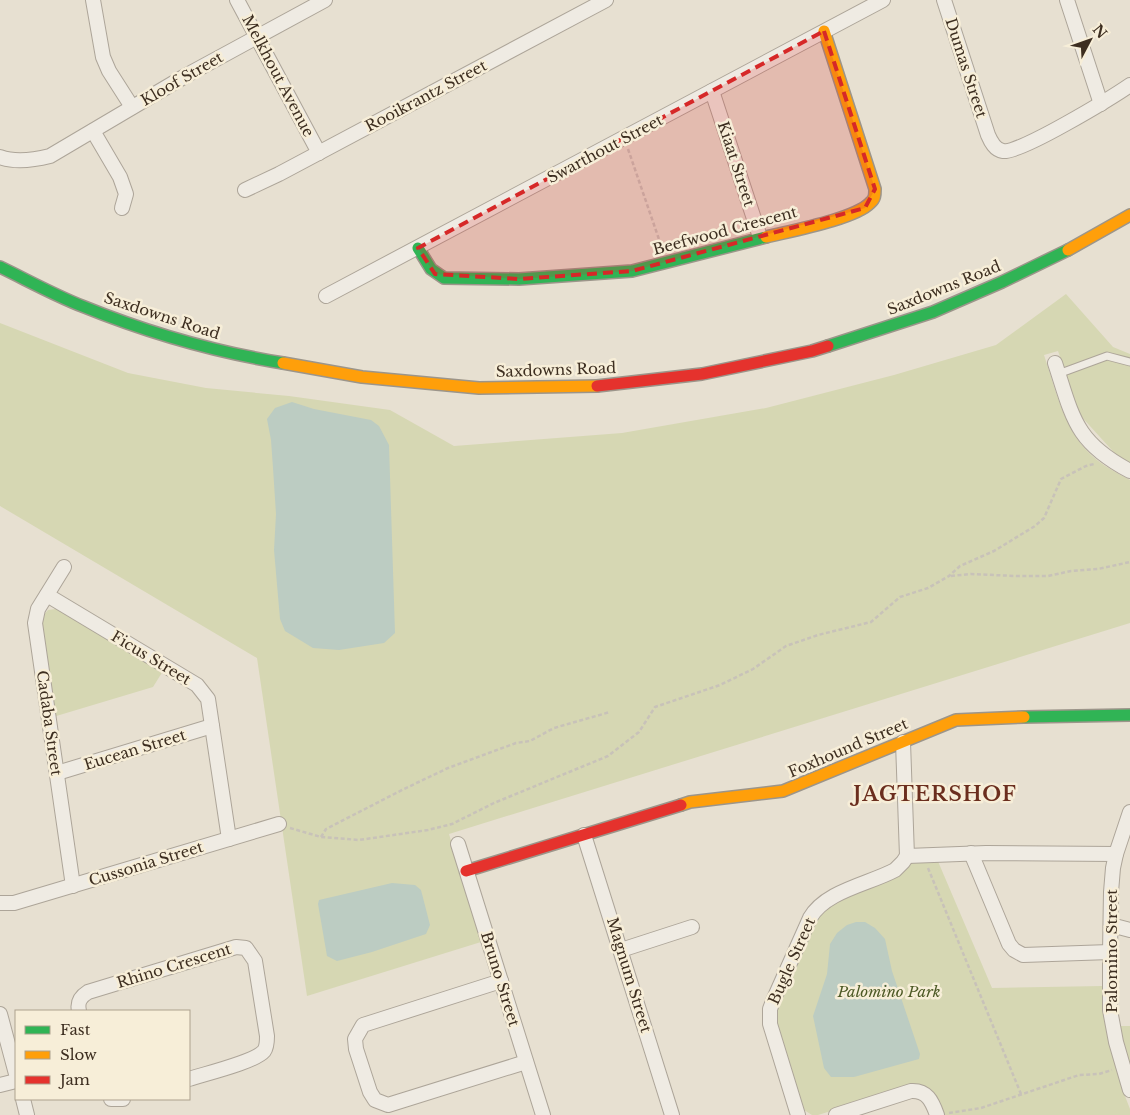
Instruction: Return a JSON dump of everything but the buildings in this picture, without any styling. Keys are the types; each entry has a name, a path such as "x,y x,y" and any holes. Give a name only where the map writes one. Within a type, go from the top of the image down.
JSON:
{"street":[{"path":"93,0 103,57 109,71 132,107"},
{"name":"Melkhout Avenue","path":"237,0 319,153"},
{"name":"Kloof Street","path":"0,157 18,160 40,159 57,153 132,107 325,0"},
{"name":"Rooikrantz Street","path":"245,190 319,153 606,0"},
{"name":"Swarthout Street","path":"326,296 883,0"},
{"name":"Dumas Street","path":"944,0 988,135 998,149 1005,152 1012,151 1101,104"},
{"path":"1067,0 1101,104 1130,85"},
{"name":"Beefwood Crescent","path":"418,248 428,268 444,278 519,279 597,274 632,271 667,263 760,237 855,214 866,208 875,196 875,189 824,31"},
{"name":"Kiaat Street","path":"712,92 760,237"},
{"path":"92,131 120,177 126,194 122,208"},
{"name":"Saxdowns Road","path":"0,267 82,306 177,339 257,359 362,377 478,388 586,387 702,374 812,351 933,312 1002,282 1074,247 1130,214"},
{"path":"1056,368 1077,426 1090,444 1107,459 1130,471"},
{"name":"Cadaba Street","path":"64,567 38,608 34,623 73,886"},
{"name":"Ficus Street","path":"47,595 196,686 208,699 229,839"},
{"name":"Foxhound Street","path":"466,871 690,802 783,791 796,787 956,720 1130,715"},
{"name":"Eucean Street","path":"57,773 212,726"},
{"path":"903,742 907,856 971,853 1116,854"},
{"name":"Palomino Street","path":"1130,812 1116,854 1110,892 1110,1010 1116,1042 1130,1090"},
{"name":"Cussonia Street","path":"0,912 7,903 73,886 279,824"},
{"name":"Magnum Street","path":"584,835 672,1115"},
{"name":"Bruno Street","path":"458,844 543,1115"},
{"path":"971,853 1009,944 1017,953 1023,955 1110,952"},
{"name":"Bugle Street","path":"798,1115 770,1024 770,1009 773,1001 810,918 818,906 828,899 895,870 907,856"},
{"path":"1111,925 1130,930"},
{"path":"621,950 692,927"},
{"name":"Rhino Crescent","path":"79,1010 80,999 88,992 236,947 246,948 256,961 267,1036 266,1048 254,1058 190,1079"},
{"path":"501,981 362,1025 355,1039 356,1049 370,1092 375,1100 388,1105 526,1062"},
{"path":"0,1014 15,1070"},
{"path":"0,1085 15,1080"},
{"path":"836,1115 911,1091 922,1092 930,1098 942,1114"},
{"path":"23,1100 27,1115"}],"lane":[{"path":"1056,368 1107,356 1130,362"}],"path":[{"path":"624,138 667,263"},
{"path":"279,824 321,837 359,840 428,830 452,824 494,803 608,756 639,732 655,707 720,685 753,670 786,646 818,635 871,622 900,597 928,588 950,576 960,566 994,551 1035,526 1044,518 1061,479 1086,466 1107,459"},
{"path":"950,576 971,574 1048,576 1071,571 1098,569 1130,562"},
{"path":"321,837 326,830 448,768 516,743 530,741 554,728 610,712"},
{"path":"923,855 1020,1094"},
{"path":"942,1114 981,1108 1079,1074 1099,1074 1116,1069"}],"highlighted area":[{"path":"824,31 875,189 865,208 632,271 519,279 435,274 418,248"}],"green space":[{"path":"1066,294 1113,347 1130,354 1130,464 1120,459 1079,414 1058,351 1044,355 1063,412 1077,438 1097,460 1130,480 1130,623 449,834 481,942 307,996 257,658 0,506 0,323 128,373 206,388 289,396 390,410 454,446 622,433 766,408 894,375 996,345"},
{"path":"56,609 163,671 153,687 53,717 40,619 48,610"},
{"name":"Palomino Park","path":"937,859 992,988 1102,986 1105,1018 1111,1049 1130,1109 1130,1115 942,1115 912,1086 818,1115 812,1115 804,1110 776,1027 776,1010 816,919 827,905 900,872 913,861"},
{"path":"1119,1026 1130,1026 1130,1068"}],"shaded area":[{"path":"292,402 314,409 371,420 379,426 389,445 395,633 384,643 339,650 313,648 285,631 280,619 274,550 276,514 271,440 267,419 275,408"},
{"path":"392,883 415,885 421,890 430,925 426,934 372,952 337,961 327,956 318,904 319,900"},
{"path":"865,922 875,928 885,939 892,971 920,1054 919,1059 854,1077 831,1077 824,1068 813,1016 827,974 830,944 837,933 847,925"}],"traffic: fast":[{"path":"418,248 431,269 444,278 519,279 632,271 766,237"},
{"path":"828,346 933,312 1002,282 1068,250"},
{"path":"0,267 72,302 131,324 206,347 283,363"},
{"path":"1024,717 1130,715"}],"traffic: slow":[{"path":"766,237 821,224 851,214 862,209 874,197 875,189 824,31"},
{"path":"1068,250 1130,215"},
{"path":"283,363 362,377 479,388 597,386"},
{"path":"681,805 690,802 783,791 956,720 1024,717"}],"traffic: jam":[{"path":"597,386 702,374 828,346"},
{"path":"466,871 681,805"}],"district":[{"name":"JAGTERSHOF","path":"935,794"}]}
